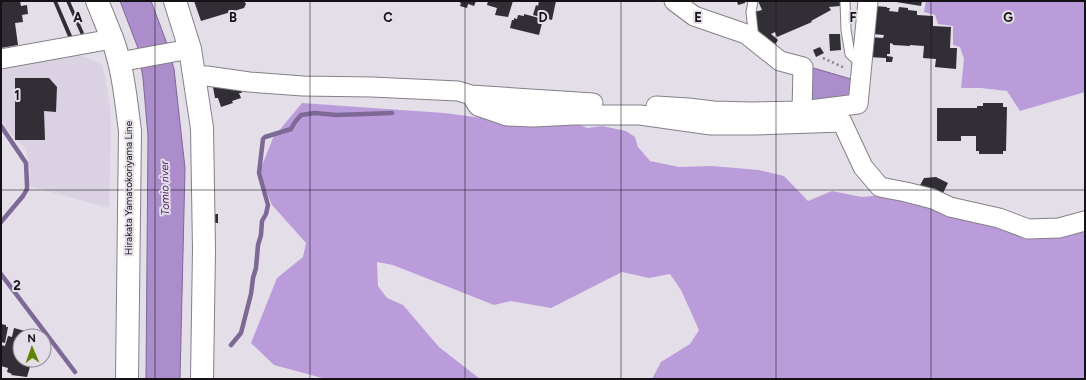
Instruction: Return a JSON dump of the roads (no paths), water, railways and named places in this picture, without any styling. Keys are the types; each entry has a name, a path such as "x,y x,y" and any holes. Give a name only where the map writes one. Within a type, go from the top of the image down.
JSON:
{"main road":[{"name":"Hirakata Yamatokoriyama Line","path":"97,1 112,39 119,62 126,94 130,132 127,379"},
{"path":"175,1 190,49 202,128 204,248 202,379"}],"street":[{"path":"674,1 694,16 746,34 780,61 803,67 802,111"},
{"path":"194,76 302,86 372,87 458,91 471,95 688,108 713,111 802,111 858,104 868,1"},
{"path":"1,59 112,39"},
{"path":"119,62 190,49"},
{"path":"471,95 478,106 507,116 640,115 711,125 842,122 863,167 880,187 932,199 950,207 1000,218 1028,229 1059,228 1085,221"}],"lane":[{"path":"753,1 751,12 755,41"},
{"path":"845,1 846,30 850,54 861,69"},
{"path":"846,30 865,27"}],"water":[{"name":"Tomio river","path":"120,1 151,1 166,41 174,69 185,168 180,379 146,379 148,136 143,78 138,48"},
{"path":"810,67 851,79 850,99 809,101"}],"waterway":[{"path":"231,345 241,333 256,268 262,221 266,214 268,205 259,173 263,139 265,137 291,129 301,115 315,113 336,115 392,113"},
{"path":"1,126 26,163 27,185 27,189 23,196 1,222"},
{"path":"1,274 75,372"}]}
